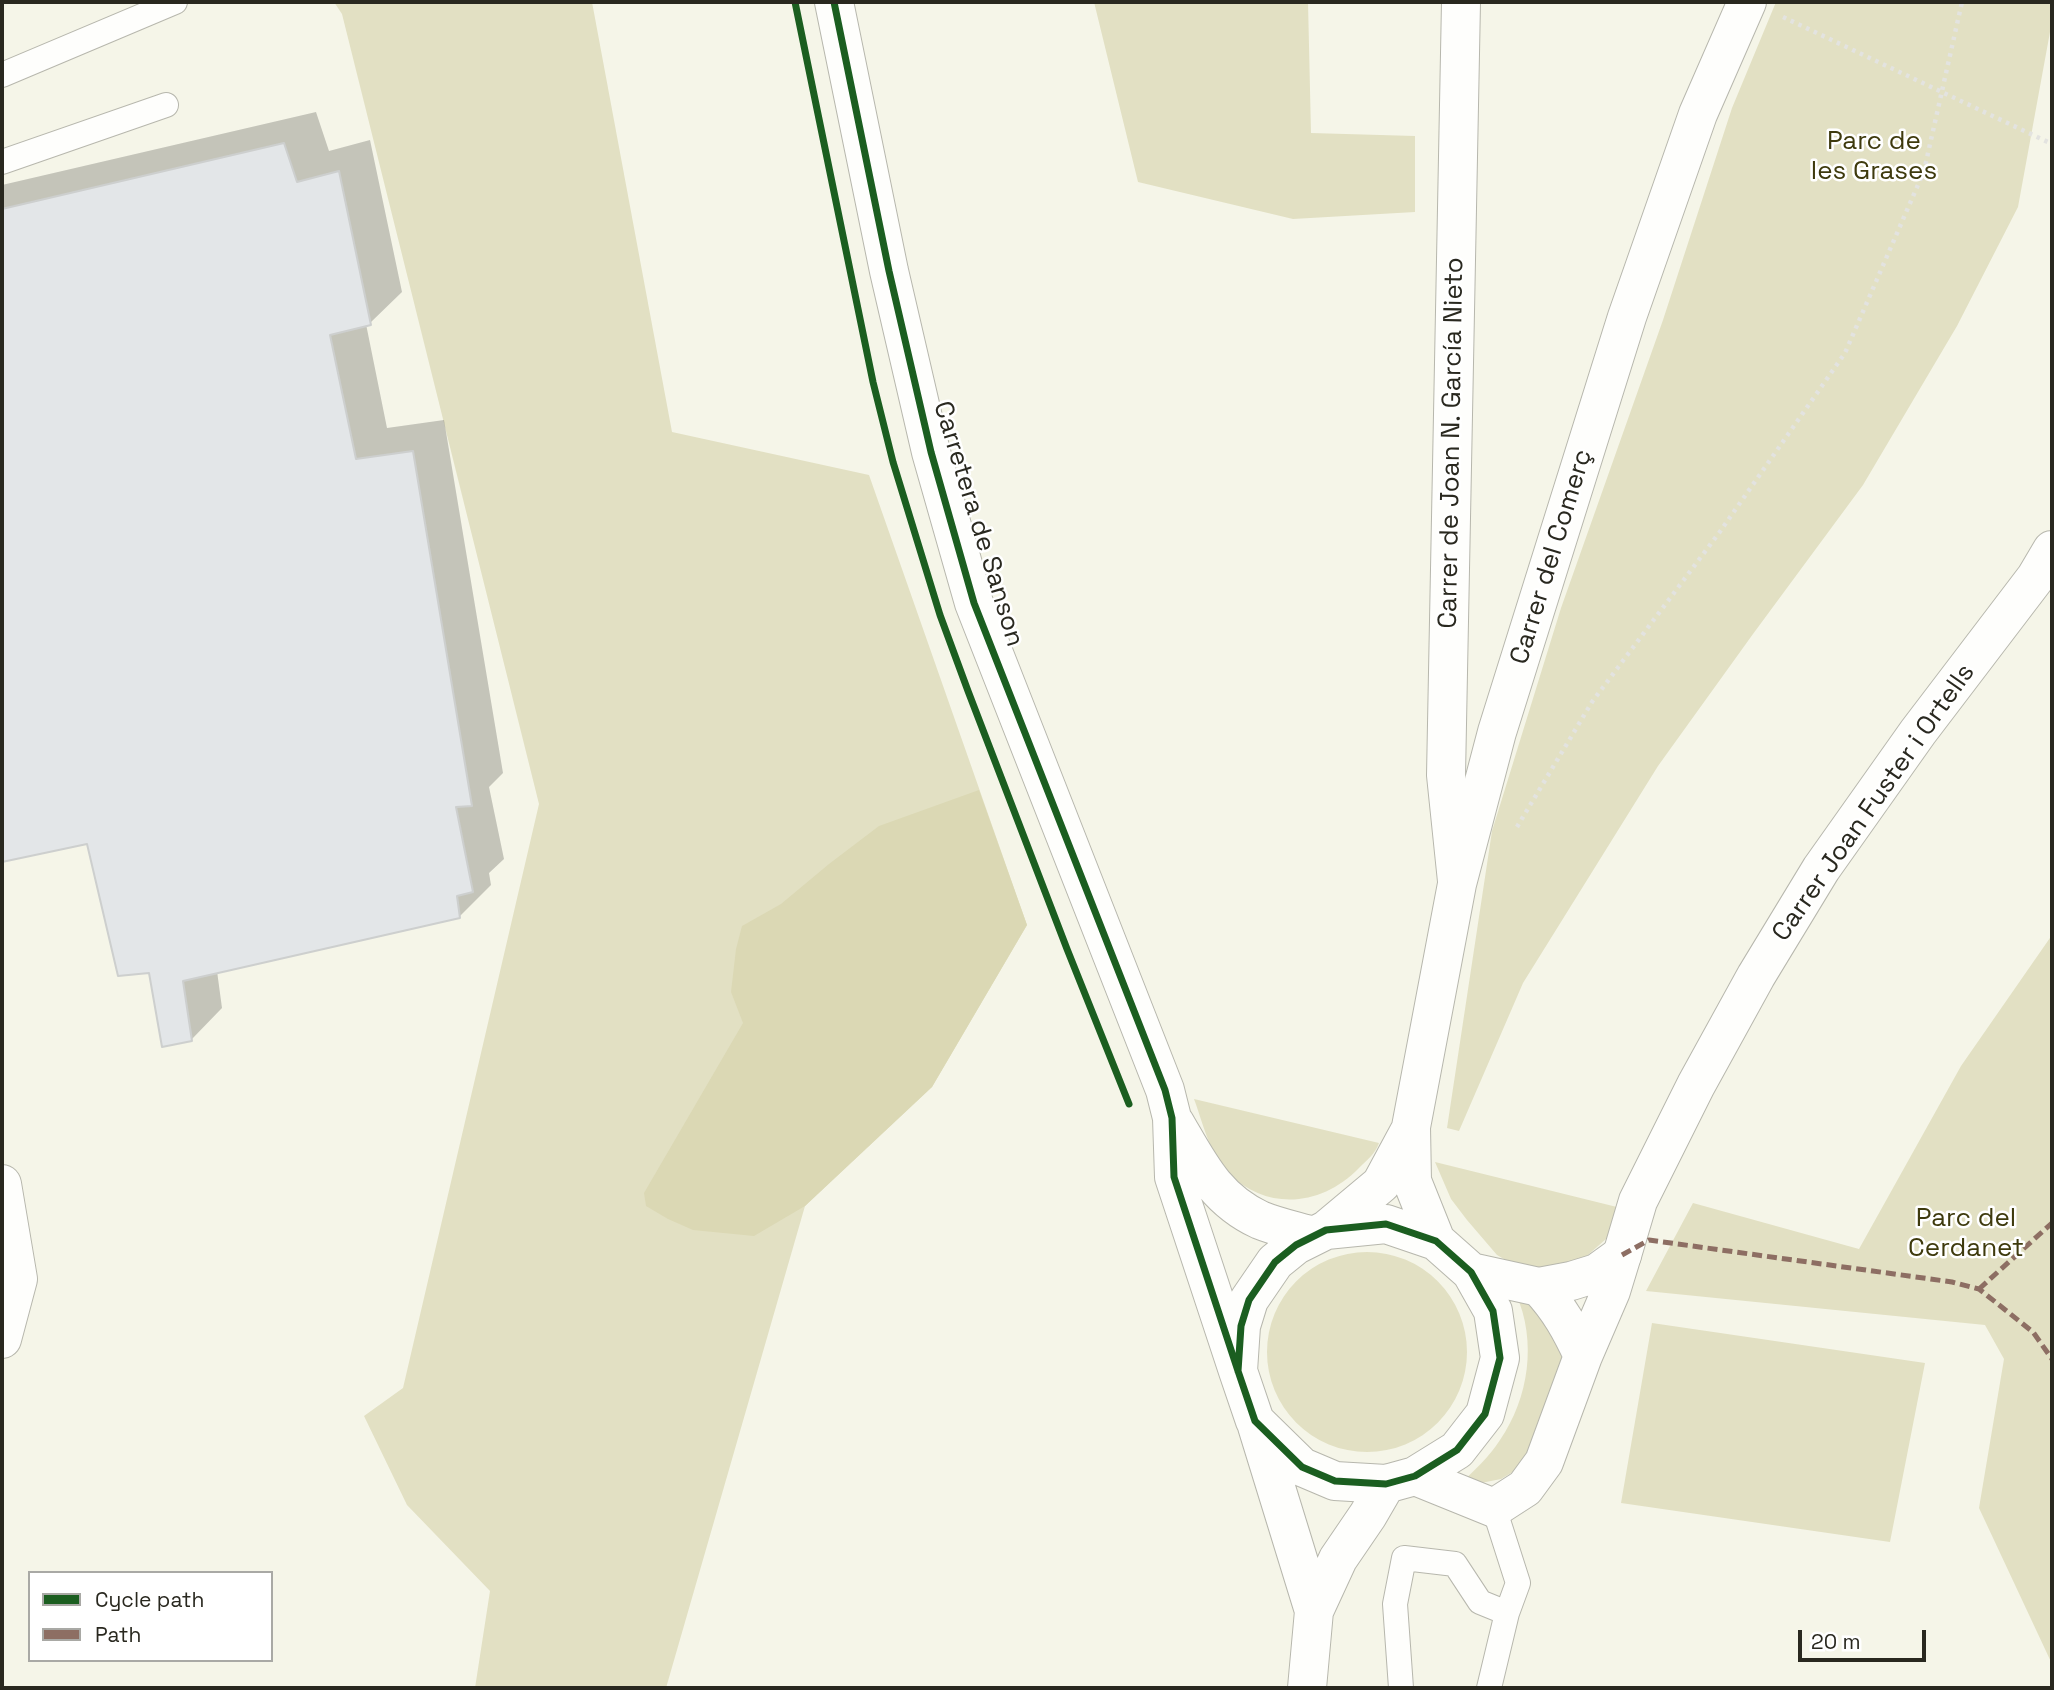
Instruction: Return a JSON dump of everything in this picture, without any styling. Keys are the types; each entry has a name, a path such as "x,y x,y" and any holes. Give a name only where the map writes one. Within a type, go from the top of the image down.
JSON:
{"street":[{"name":"Carretera de Sanson","path":"834,2 886,259 931,453 974,603 1166,1090 1172,1118"},
{"name":"Carrer de Joan N. García Nieto","path":"1457,884 1446,775 1461,2"},
{"name":"Carrer del Comerç","path":"1436,1241 1412,1181 1411,1127 1457,884 1497,732 1627,317 1698,114 1747,2"},
{"name":"Carrer Joan Fuster i Ortells","path":"1494,1508 1525,1488 1544,1462 1583,1356 1611,1291 1638,1201 1696,1084 1763,964 1829,858 1918,732 2036,577 2052,550"},
{"path":"1172,1118 1207,1178 1232,1203 1261,1220 1320,1233 1386,1224 1436,1241 1471,1272 1493,1311 1500,1358 1485,1414 1457,1450 1401,1480 1338,1559 1314,1611 1307,1688"},
{"path":"1172,1118 1174,1177 1255,1421 1314,1611"},
{"name":"Carrer del Comerç","path":"1238,1371 1241,1326 1249,1300 1275,1262 1296,1245 1320,1233 1381,1184 1411,1127"},
{"path":"2,1184 19,1279 2,1339"},
{"path":"1471,1272 1539,1287 1597,1273 1622,1255"},
{"path":"1539,1287 1552,1300 1569,1326 1583,1356"},
{"path":"1255,1421 1302,1468 1335,1481 1401,1480 1494,1508"}],"lane":[{"path":"2,75 175,2"},
{"path":"2,162 166,105"},
{"path":"1489,1688 1507,1613 1518,1583 1494,1508"},
{"path":"1401,1688 1395,1604 1404,1558 1455,1564 1480,1602 1507,1613"}],"path":[{"path":"1512,835 1592,702 1719,533 1844,353 1924,171 1962,2"},
{"path":"1782,16 2052,144"}],"green space":[{"path":"334,2 592,2 672,432 869,475 1027,925 932,1087 805,1206 666,1688 475,1688 490,1591 407,1505 364,1416 403,1388 539,804 342,14"},
{"path":"1094,2 1308,2 1311,133 1415,136 1415,212 1293,219 1138,182"},
{"name":"Parc de les Grases","path":"1776,2 2052,2 2052,21 2018,207 1957,326 1863,485 1658,766 1523,983 1459,1131 1447,1128 1492,831 1561,608 1663,320 1732,108"},
{"name":"Parc del Cerdanet","path":"2052,935 2052,1664 1979,1508 2004,1359 1985,1325 1646,1291 1693,1203 1859,1249 1961,1066"},
{"path":"1194,1099 1379,1143 1373,1154 1359,1168 1329,1190 1312,1197 1277,1199 1244,1186 1222,1166 1208,1138"},
{"path":"1435,1162 1625,1209 1606,1239 1581,1261 1552,1270 1509,1262 1497,1255 1451,1199"},
{"path":"1367,1252 1405,1260 1422,1269 1437,1282 1450,1297 1459,1314 1467,1352 1459,1390 1450,1407 1437,1422 1422,1435 1405,1444 1367,1452 1329,1444 1312,1435 1297,1422 1284,1407 1275,1390 1267,1352 1275,1314 1284,1297 1297,1282 1312,1269 1329,1260"},
{"path":"1516,1294 1535,1303 1561,1345 1563,1362 1539,1442 1516,1470 1501,1479 1460,1484 1500,1440 1518,1406 1527,1369 1528,1350 1523,1312"},
{"path":"1652,1323 1925,1363 1890,1542 1621,1503"}],"shaded area":[{"path":"979,790 1027,925 932,1087 805,1206 754,1236 693,1230 646,1206 644,1193 743,1023 731,992 736,949 742,926 781,904 879,826"}],"building":[{"path":"284,143 297,182 339,171 371,325 330,335 356,459 413,451 472,806 456,807 473,892 457,896 460,918 183,981 192,1041 162,1047 149,973 118,976 87,844 2,862 2,209"}],"marked path":[{"path":"1979,1289 2052,1223"},
{"path":"1622,1255 1649,1240 1952,1282 1979,1289 2033,1332 2052,1359"}],"cycle path":[{"path":"795,2 873,382 893,462 940,615 1129,1104"},
{"path":"834,2 889,271 931,452 974,603 1165,1090 1172,1118 1174,1177 1238,1371 1255,1421 1302,1467 1335,1481 1386,1484 1415,1476 1457,1450 1485,1414 1500,1358 1493,1311 1471,1272 1436,1241 1386,1224 1326,1230 1296,1245 1275,1262 1249,1300 1241,1326 1238,1371"}]}
